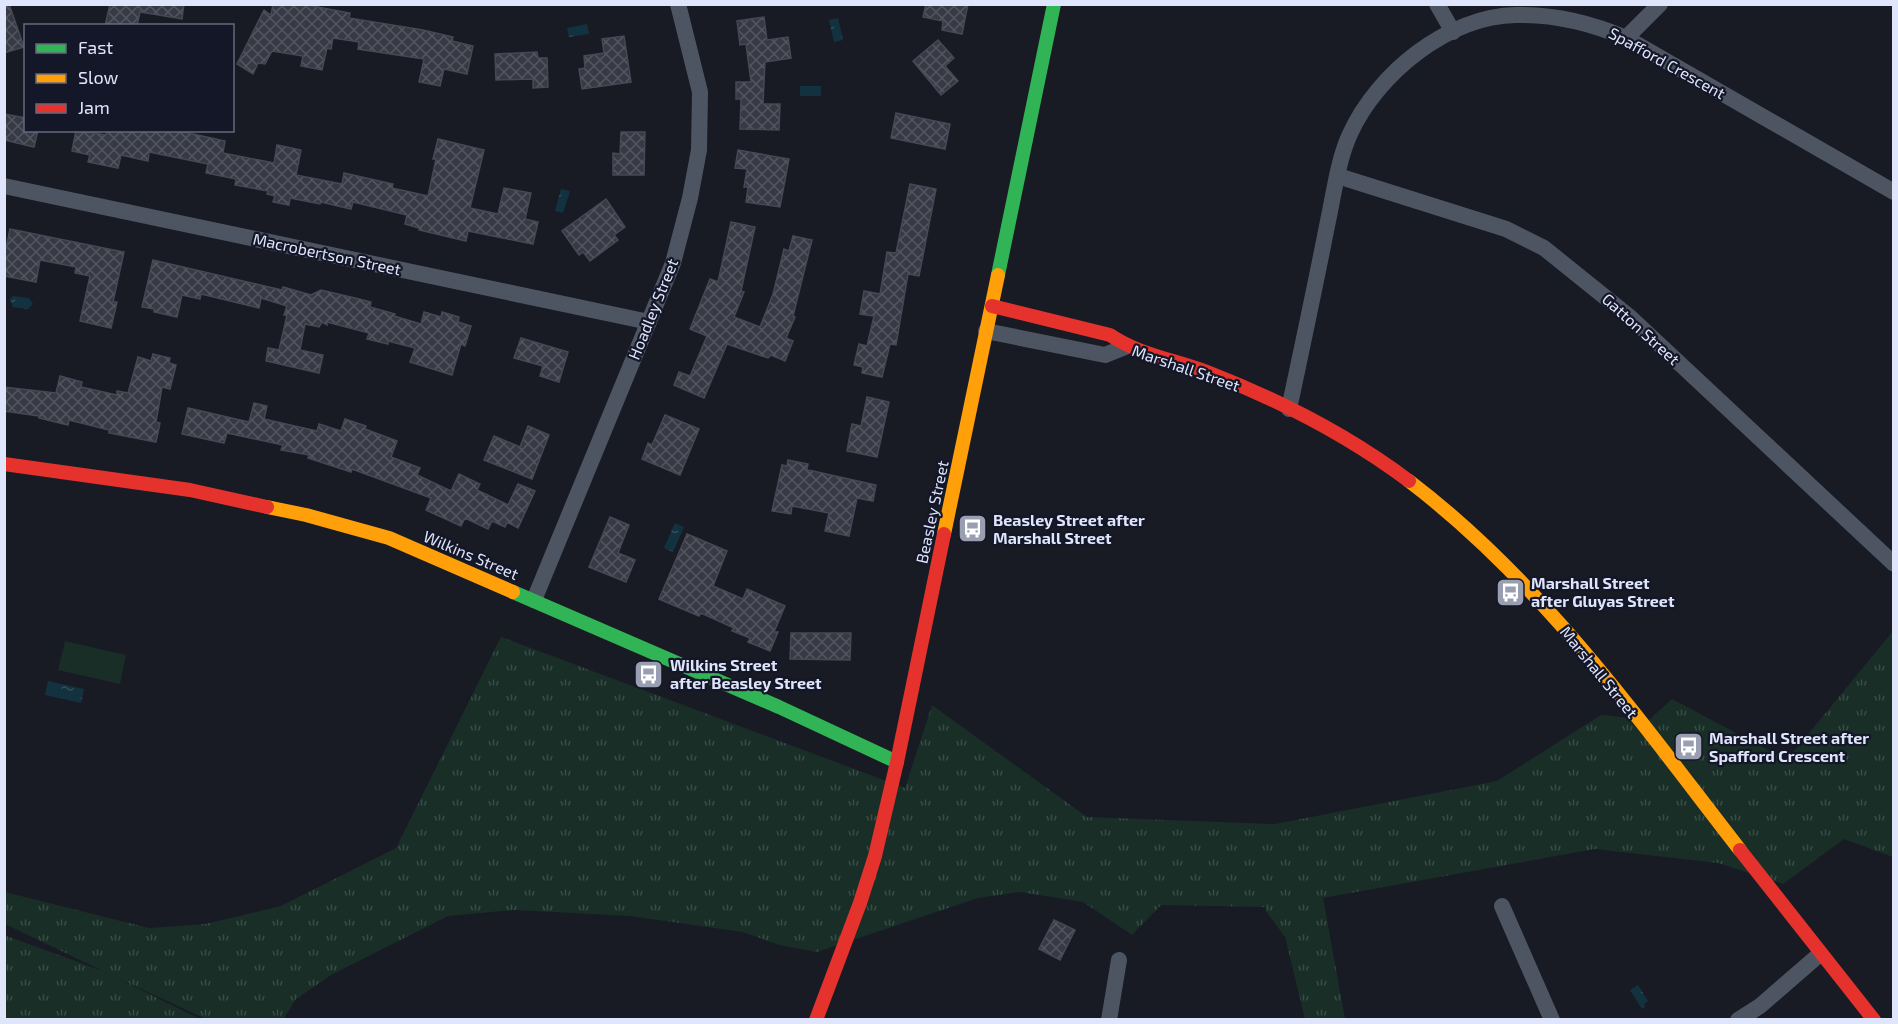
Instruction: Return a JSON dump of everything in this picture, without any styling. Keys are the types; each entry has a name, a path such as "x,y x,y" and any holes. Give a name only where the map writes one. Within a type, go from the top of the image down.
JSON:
{"street":[{"name":"Hoadley Street","path":"534,600 673,263 690,198 699,150 700,92 678,4"},
{"name":"Beasley Street","path":"816,1020 860,903 897,762 1054,4"},
{"path":"1437,4 1453,32"},
{"path":"1626,38 1660,4"},
{"name":"Spafford Crescent","path":"1289,409 1338,176 1349,136 1362,110 1406,60 1473,22 1514,15 1558,17 1598,26 1626,38 1893,192"},
{"name":"Gatton Street","path":"1338,176 1506,229 1544,249 1632,318 1893,564"},
{"name":"Macrobertson Street","path":"4,186 649,322"},
{"name":"Marshall Street","path":"992,306 1110,335 1125,347 1210,373 1289,409 1360,448 1423,491 1485,543 1531,590 1632,711 1820,954 1874,1020"},
{"name":"Marshall Street","path":"986,331 1105,355 1125,347"},
{"name":"Wilkins Street","path":"4,464 190,490 306,515 389,538 779,707 897,762"},
{"path":"1502,906 1552,1020"},
{"path":"1738,1020 1760,1006 1820,954"},
{"path":"1109,1020 1119,960"}],"green space":[{"path":"1893,631 1893,857 1844,839 1783,884 1718,863 1595,849 1323,898 1345,1019 1305,1019 1285,937 1265,907 1161,905 1132,935 1083,902 1020,892 978,898 817,952 779,945 743,932 630,916 514,910 448,916 331,975 296,999 283,1020 206,1019 111,975 200,1019 5,1019 4,935 103,971 5,924 5,892 149,928 205,924 281,906 396,848 501,637 905,788 932,705 1087,817 1275,824 1497,781 1601,715 1649,720 1672,699 1787,760"},
{"path":"65,641 126,655 120,684 58,670"}],"water":[{"path":"838,18 843,40 834,42 829,20"},
{"path":"587,24 589,34 569,37 567,28"},
{"path":"800,86 821,86 821,96 800,96"},
{"path":"561,189 570,191 563,213 555,211"},
{"path":"13,296 29,298 33,304 28,309 13,307 10,299"},
{"path":"675,523 684,527 673,552 664,548"},
{"path":"48,681 84,689 81,703 45,695"},
{"path":"1638,985 1648,1001 1642,1009 1630,990"}],"building":[{"path":"4,4 9,4 24,47 4,53"},
{"path":"110,4 184,4 182,19 141,12 141,7 137,24 105,24"},
{"path":"273,4 302,4 350,13 349,18 453,37 452,41 473,46 467,74 444,69 440,86 419,82 424,59 358,49 359,42 333,38 331,49 327,48 322,70 301,66 303,56 272,51 265,64 258,63 253,74 237,64 264,10 271,15"},
{"path":"926,4 968,4 962,34 942,30 943,21 923,17"},
{"path":"764,17 767,40 788,37 791,58 765,62 763,104 780,104 779,130 740,129 741,99 736,99 736,82 751,82 746,44 740,45 737,21"},
{"path":"624,36 631,82 582,89 579,69 585,68 584,56 604,53 602,39"},
{"path":"938,40 954,58 945,66 958,81 941,95 913,61"},
{"path":"537,52 538,58 547,58 548,87 533,88 533,79 496,80 495,54"},
{"path":"896,113 950,124 945,149 891,138"},
{"path":"4,114 24,118 24,132 38,132 34,147 4,140"},
{"path":"76,132 106,135 107,132 184,132 225,141 223,153 274,163 277,145 301,150 296,175 342,184 344,173 393,184 392,188 428,196 438,139 484,150 470,208 498,214 504,188 531,193 525,219 538,222 533,244 468,231 466,241 419,230 419,228 405,224 407,215 353,202 351,209 290,198 289,205 273,202 275,196 267,194 268,191 235,185 236,179 206,173 208,164 149,152 148,161 121,155 118,168 88,162 90,155 72,151"},
{"path":"621,132 645,132 644,175 613,175 613,153 620,154"},
{"path":"738,150 789,159 780,207 746,202 748,187 744,187 747,169 735,168"},
{"path":"910,184 936,189 919,276 908,274 896,345 890,344 882,377 862,373 863,367 854,365 859,344 867,346 874,316 860,314 864,291 880,294 887,252 896,253"},
{"path":"606,199 625,227 614,235 618,240 590,261 583,252 579,255 562,231"},
{"path":"731,222 755,227 741,291 744,292 734,317 760,327 773,294 784,249 789,251 793,236 812,240 793,316 795,317 786,338 793,341 785,361 771,355 768,358 727,344 704,398 674,385 679,372 690,376 707,336 690,329 710,279 718,282"},
{"path":"10,229 124,252 113,302 117,302 111,328 80,321 90,276 75,273 76,267 40,260 36,282 4,276 4,258"},
{"path":"153,260 282,290 283,287 311,295 321,290 355,298 371,302 370,307 421,324 424,312 441,317 442,312 459,317 458,322 471,326 465,346 461,344 452,375 410,362 415,348 388,341 388,344 367,339 369,333 327,322 327,325 322,322 319,327 305,324 300,350 323,355 319,373 266,361 268,348 279,350 287,306 261,298 259,308 201,294 200,299 182,295 177,317 142,307"},
{"path":"521,338 568,352 559,382 540,376 543,366 514,358"},
{"path":"153,354 170,358 169,363 176,365 170,389 162,387 156,422 160,423 156,442 109,433 109,430 69,420 68,425 39,418 39,416 4,411 4,387 56,393 60,376 82,382 81,387 117,395 117,391 128,393 138,357 151,361"},
{"path":"867,397 889,402 877,457 847,451 852,424 861,426"},
{"path":"254,403 267,406 264,419 317,431 319,424 341,431 345,419 366,426 365,429 397,441 391,457 420,468 417,475 451,491 459,474 480,484 477,490 508,505 518,484 535,491 518,528 507,522 505,527 492,521 488,529 465,518 461,526 426,510 431,498 352,469 351,472 308,458 309,455 281,450 283,445 227,433 224,443 182,434 188,408 249,422"},
{"path":"665,415 699,429 680,475 642,459 648,443 652,445"},
{"path":"528,426 549,435 532,479 484,460 494,436 520,447"},
{"path":"788,460 808,464 807,470 876,485 873,501 857,498 849,536 825,531 829,513 792,506 791,514 772,511 782,465 787,466"},
{"path":"610,517 629,525 618,553 635,560 626,582 589,567"},
{"path":"687,534 727,551 713,586 743,599 747,589 785,606 774,632 778,632 770,651 748,642 750,638 732,631 734,628 701,613 699,616 659,599"},
{"path":"791,633 851,633 850,660 790,659"},
{"path":"1054,920 1075,930 1060,960 1039,949"}],"traffic: fast":[{"path":"998,275 1054,4"},
{"path":"513,592 779,707 897,762"}],"traffic: slow":[{"path":"944,534 998,275"},
{"path":"1409,481 1503,563 1546,608 1626,703 1740,850"},
{"path":"267,507 306,515 389,538 513,592"}],"traffic: jam":[{"path":"992,306 1110,335 1134,348 1199,369 1238,385 1338,434 1409,481"},
{"path":"4,464 190,490 267,507"},
{"path":"816,1020 875,856 897,762 944,534"},
{"path":"1740,850 1874,1020"}],"place":[{"name":"Beasley Street after Marshall Street","path":"972,529"},
{"name":"Marshall Street after Gluyas Street","path":"1510,592"},
{"name":"Wilkins Street after Beasley Street","path":"649,674"},
{"name":"Marshall Street after Spafford Crescent","path":"1688,747"}]}
